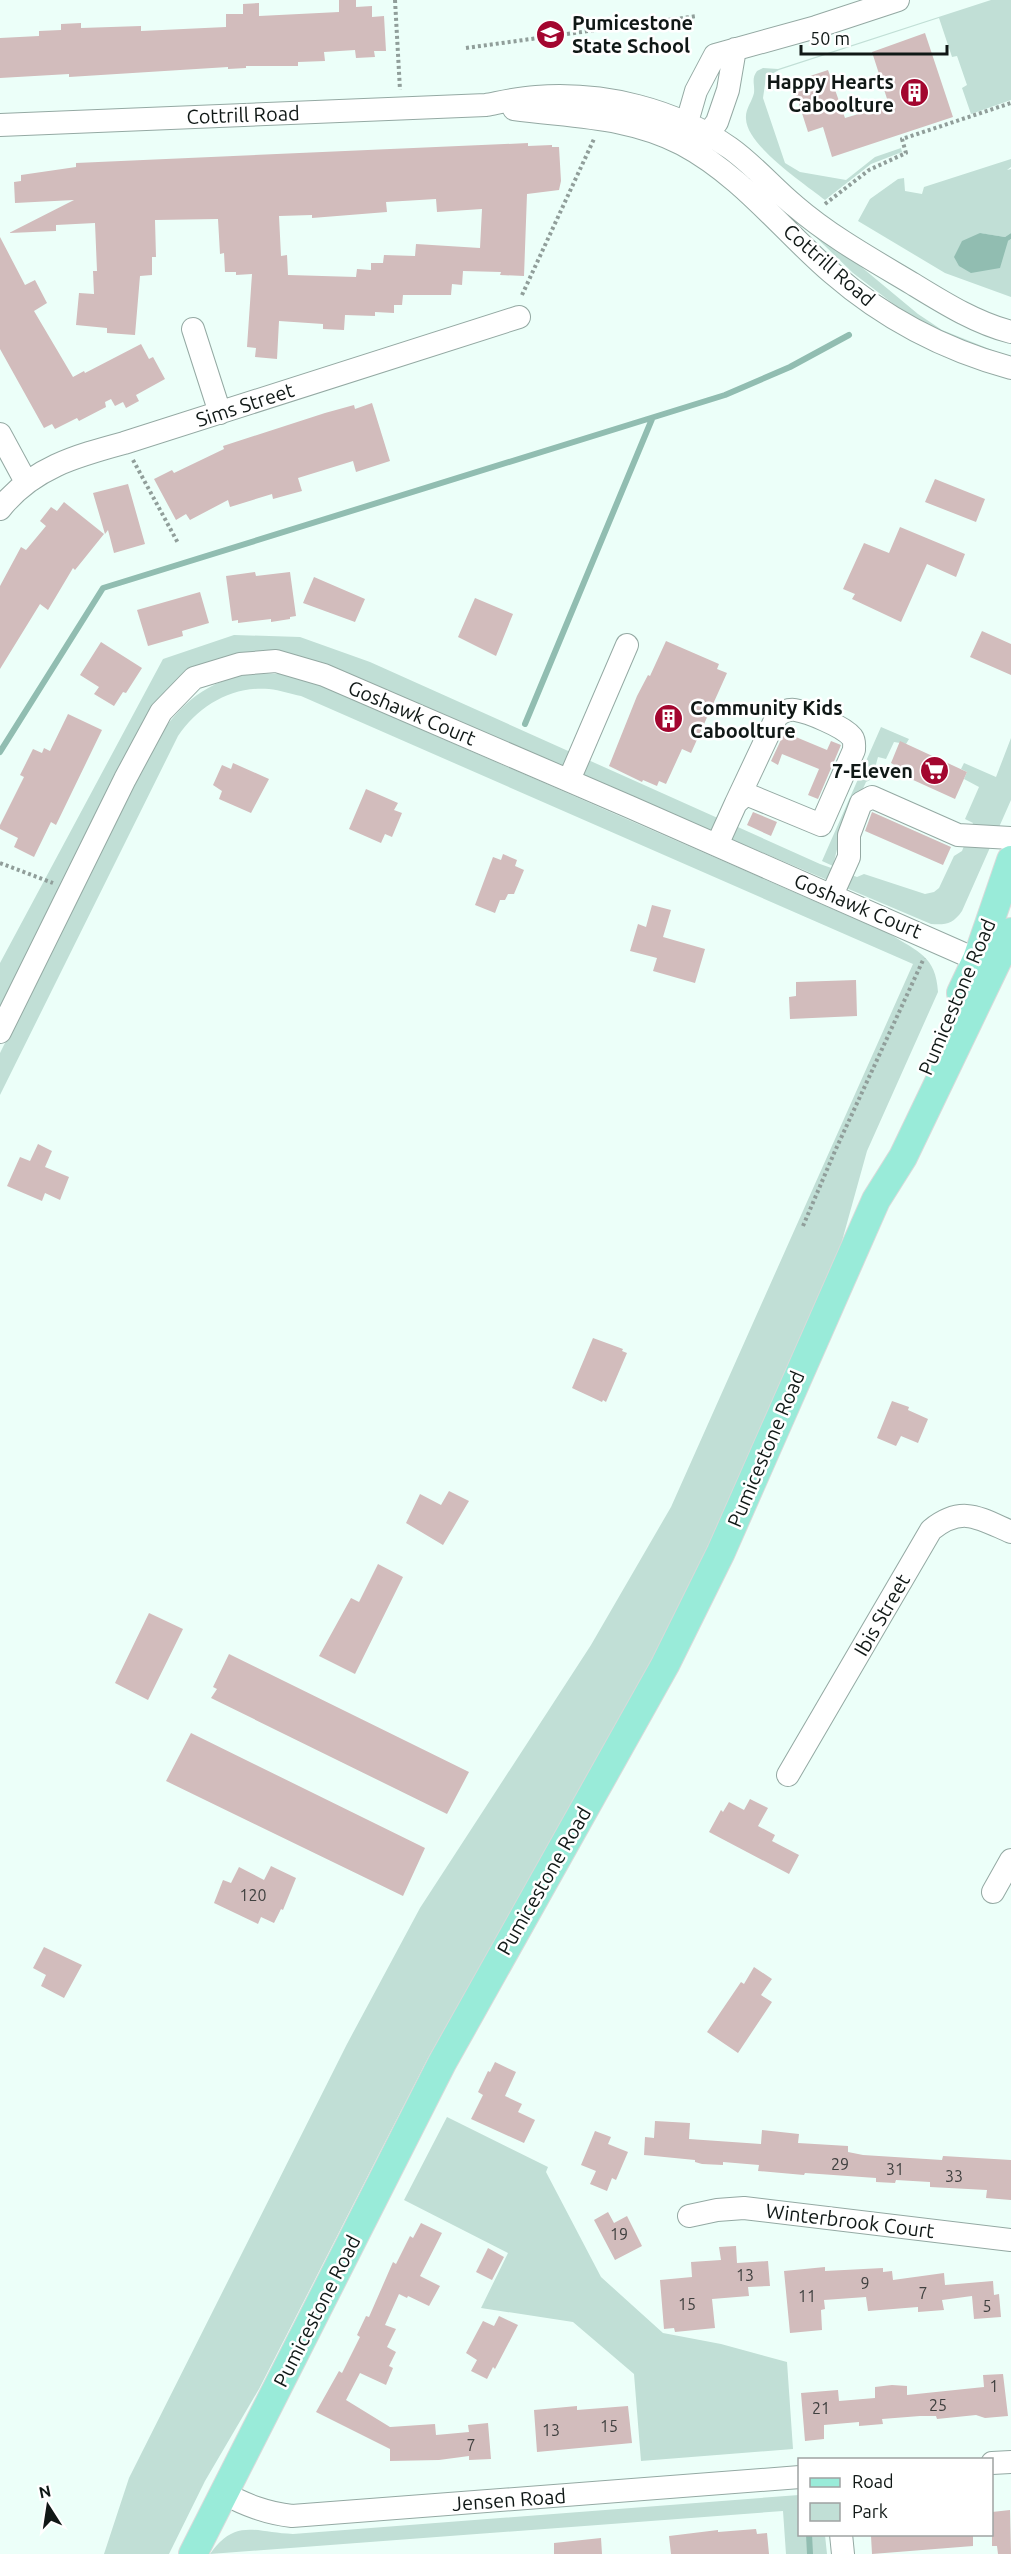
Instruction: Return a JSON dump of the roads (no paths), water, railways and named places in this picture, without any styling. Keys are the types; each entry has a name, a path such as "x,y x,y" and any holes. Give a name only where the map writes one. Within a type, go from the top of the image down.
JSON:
{"main road":[{"name":"Pumicestone Road","path":"986,964 1011,860"},
{"name":"Pumicestone Road","path":"193,2554 459,2032 610,1768 665,1665 721,1552 876,1200 887,1157 986,964 1011,932"}],"street":[{"path":"693,138 717,122 724,101 725,52 816,27 898,0"},
{"name":"Cottrill Road","path":"0,125 486,105 619,121 729,147 795,207 866,256 975,319 1011,332"},
{"name":"Cottrill Road","path":"693,138 832,273 879,310 937,343 1011,368"},
{"name":"Sims Street","path":"0,508 26,482 69,458 124,443 519,317"},
{"path":"193,329 220,412"},
{"path":"0,434 26,482"},
{"path":"569,780 627,645"},
{"name":"Goshawk Court","path":"0,1032 125,779 161,712 194,678 240,664 276,661 324,675 986,964"},
{"path":"717,845 736,803 777,716 794,710 839,727 855,742 854,750 821,825 751,794 746,794 736,803"},
{"path":"832,895 849,857 849,835 861,803 872,797 958,835 1011,838"},
{"name":"Ibis Street","path":"788,1775 931,1530 941,1521 964,1515 974,1516 1011,1532"},
{"path":"993,1892 1011,1860"},
{"name":"Winterbrook Court","path":"689,2216 717,2210 744,2208 1011,2240"},
{"path":"993,2463 1011,2462"},
{"name":"Jensen Road","path":"223,2493 250,2507 276,2515 292,2516 798,2477"},
{"path":"841,2536 843,2554"}],"waterway":[{"path":"0,752 103,588 725,395 790,367 849,335"},
{"path":"525,724 652,419"},
{"path":"809,2536 810,2554"}],"place":[{"name":"Pumicestone State School","path":"551,34"},
{"name":"Happy Hearts Caboolture","path":"915,93"},
{"name":"Community Kids Caboolture","path":"669,719"},
{"name":"7-Eleven","path":"934,771"}]}
